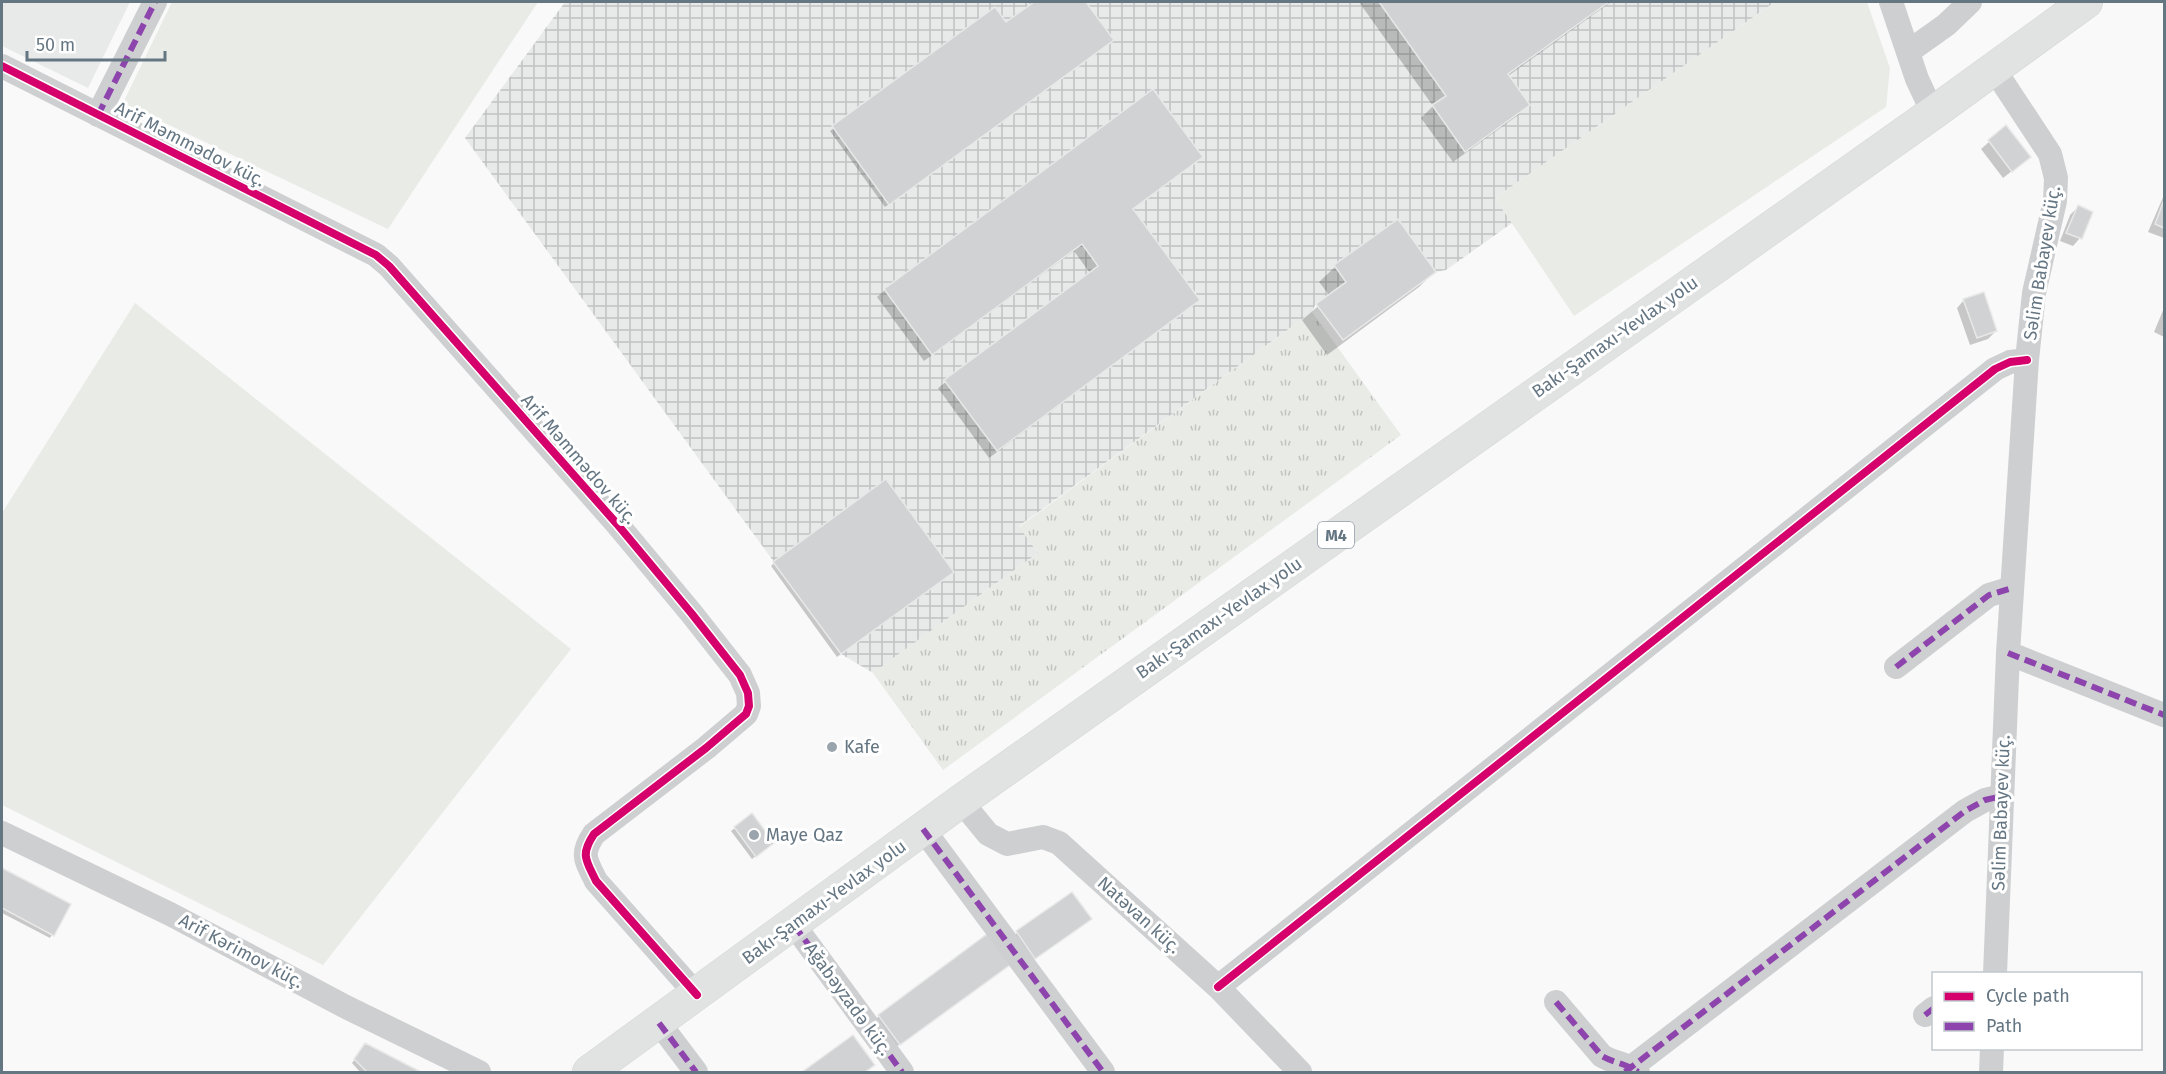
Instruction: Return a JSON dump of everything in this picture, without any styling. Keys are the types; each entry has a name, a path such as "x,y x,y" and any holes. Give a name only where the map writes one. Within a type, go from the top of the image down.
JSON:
{"highway":[{"name":"Bakı-Şamaxı-Yevlax yolu","path":"589,1072 794,925 961,801 1933,113 2085,2"}],"street":[{"path":"98,115 155,2"},
{"path":"1891,2 1933,113"},
{"path":"1908,52 1946,25 1970,2"},
{"name":"Arif Məmmədov küç.","path":"2,66 376,255 389,266 617,524 740,675 747,693 749,706 746,714 706,748 594,834 586,847 586,860 596,881 697,995"},
{"name":"Səlim Babayev küç.","path":"1994,69 2050,154 2056,178 2055,201 2034,293 2027,360 2008,654 1995,972"},
{"path":"1218,987 1995,369 2010,362 2027,360"},
{"path":"1896,667 1989,595 2012,588"},
{"path":"2008,654 2164,715"},
{"path":"1556,1002 1602,1056 1632,1071 1965,811 1985,800 2002,796"},
{"name":"Natəvan küç.","path":"961,801 988,834 1006,844 1043,837 1059,843 1218,987 1300,1072"},
{"path":"923,829 1103,1072"},
{"name":"Arif Kərimov küç.","path":"2,833 170,914 348,1008 479,1072"},
{"name":"Ağabəyzadə küç.","path":"794,925 902,1072"},
{"path":"659,1023 696,1072"},
{"path":"1991,1072 1992,1050"}],"shaded area":[{"path":"2,2 130,2 88,88 2,46"},
{"path":"565,2 1775,2 1495,198 1512,223 1446,270 1436,272 1398,219 1334,265 1346,282 1316,303 1312,312 1019,526 1038,553 873,673 841,654 465,138"}],"green space":[{"path":"172,2 538,2 388,229 123,103"},
{"path":"1775,2 1867,2 1890,68 1886,107 1574,316 1495,198"},
{"path":"135,303 571,649 323,965 2,805 2,513"},
{"path":"1312,312 1401,435 943,770 873,673 1038,553 1019,527"}],"building":[{"path":"1034,2 1086,2 1114,40 889,205 832,126 995,7 1006,22"},
{"path":"1379,2 1609,2 1508,74 1530,105 1465,152 1432,105 1446,96"},
{"path":"1153,89 1203,157 1133,209 1200,300 997,451 944,380 1098,266 1082,244 932,355 884,289"},
{"path":"2006,125 2031,157 2012,172 1988,140"},
{"path":"2164,200 2164,228 2155,224"},
{"path":"2078,205 2093,212 2082,239 2066,233"},
{"path":"1398,219 1436,272 1343,340 1316,304 1346,282 1334,265"},
{"path":"1984,292 1997,331 1977,338 1963,299"},
{"path":"886,479 954,572 841,654 773,562"},
{"name":"Maye Qaz","path":"752,813 774,843 756,857 734,827"},
{"path":"2,868 71,904 54,936 2,908"},
{"path":"1072,892 1092,919 1035,959 1016,931"},
{"path":"987,934 1010,965 900,1045 878,1015"},
{"path":"853,1035 875,1065 865,1072 802,1072"},
{"path":"365,1043 421,1072 367,1072 354,1059"}],"marked path":[{"path":"98,115 155,2"},
{"path":"1896,667 1989,595 2012,588"},
{"path":"2008,653 2164,715"},
{"path":"1625,1072 1965,811 1985,800 2002,796"},
{"path":"923,829 1103,1072"},
{"path":"794,925 902,1072"},
{"path":"1556,1002 1602,1056 1638,1072"},
{"path":"1925,1015 1932,1010"},
{"path":"659,1023 696,1072"}],"cycle path":[{"path":"2,66 376,255 389,266 617,524 740,675 748,693 749,706 746,714 706,748 594,834 586,853 587,862 596,881 697,995"},
{"path":"1218,987 1995,369 2010,362 2027,360"}],"place":[{"name":"Kafe","path":"832,747"},
{"name":"Maye Qaz","path":"754,835"}]}
